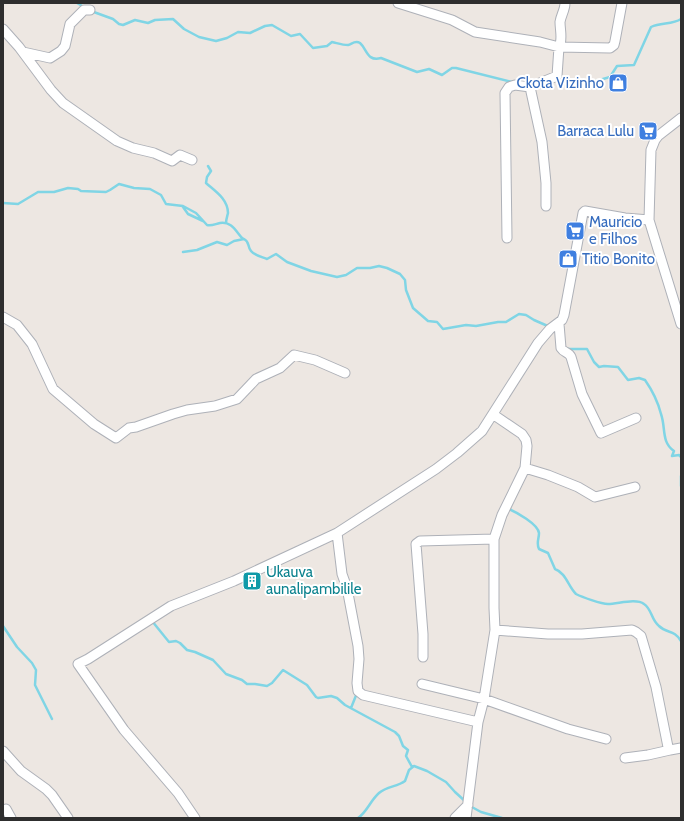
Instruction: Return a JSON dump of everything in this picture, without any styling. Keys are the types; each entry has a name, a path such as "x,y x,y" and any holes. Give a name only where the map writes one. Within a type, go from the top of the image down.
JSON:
{"street":[{"path":"398,3 452,20 475,32 540,42 558,47 610,48 614,45 622,3"},
{"path":"507,238 506,93 509,87 515,85 530,87 557,76 558,47 561,44 560,20 565,6 564,3"},
{"path":"23,52 50,58 61,51 65,46 70,24 84,10 90,10"},
{"path":"3,29 63,103 117,141 133,148 154,153 172,161 180,155 192,160"},
{"path":"530,87 542,142 546,183 546,206"},
{"path":"681,118 654,140 651,150 649,220 681,324"},
{"path":"195,818 178,793 124,730 78,664 171,606 234,581 337,534 436,469 457,453 478,435 494,415 538,343 550,329 559,324 564,315 583,213 585,211 625,218 649,220"},
{"path":"3,317 17,325 32,344 53,389 94,424 116,438 129,428 187,410 215,406 237,399 256,379 280,368 294,355 315,360 345,373"},
{"path":"559,324 561,348 571,357 582,394 601,433 636,418"},
{"path":"466,818 478,722 484,699 495,630 494,539 502,515 525,468 527,446 526,440 522,434 494,415"},
{"path":"525,468 548,475 578,487 595,496 635,487"},
{"path":"337,534 342,574 347,588 360,659 357,683 358,691 363,695 478,722"},
{"path":"423,657 423,634 416,544 420,541 494,539"},
{"path":"495,630 548,634 582,634 632,630 636,632 641,636 656,687 670,750"},
{"path":"422,684 484,699 568,729 606,739"},
{"path":"625,758 681,748"},
{"path":"3,751 21,771 52,795 68,818"},
{"path":"455,818 468,806"},
{"path":"6,809 11,818"}],"waterway":[{"path":"77,3 84,7"},
{"path":"91,11 113,19 119,24 123,25 135,20 148,23 155,20 173,19 184,29 199,37 216,41 227,38 238,32 250,33 265,26 272,25 291,36 300,34 313,48 327,46 332,42 348,45 358,42 370,57 376,59 381,58 417,72 429,69 442,75 452,68 456,68 512,82"},
{"path":"559,77 589,83 610,77 617,66 634,65 651,27 681,19"},
{"path":"208,166 211,171 207,177 206,183 223,199 226,204 228,213 226,223"},
{"path":"3,203 18,204 38,192 54,192 68,188 78,189 81,191 106,192 119,184 134,188 150,189 161,195 166,204 183,206 196,213 207,225 220,223 231,225 243,239"},
{"path":"183,207 188,214 203,221"},
{"path":"183,252 197,250 217,242 227,245 234,241 244,239 247,241 251,251 258,256 267,259 276,254 287,262 311,271 337,277 346,275 357,268 379,266 400,274 405,280 406,290 413,308 428,321 437,322 443,329 466,325 476,326 506,322 519,314 526,315 550,327"},
{"path":"566,349 587,349 594,362 599,367 618,367 628,380 639,378 645,380 658,405 665,439 674,451 672,456 679,455 681,457"},
{"path":"681,476 681,486"},
{"path":"509,509 535,526 539,533 539,549 548,553 555,569 562,573 576,594 605,604 632,601 641,602 647,606 656,624 676,635 681,641"},
{"path":"152,621 169,642 176,641 187,650 213,660 226,674 242,680 247,684 267,686 272,683 283,670 307,685 316,697 331,696 337,698 345,705 395,732 399,736 403,746 408,750 406,756 412,767"},
{"path":"3,626 17,647 32,663 36,670 35,685 52,719"},
{"path":"351,708 357,693"},
{"path":"358,818 364,813 379,793 405,781 409,770 414,766 427,771 446,782 466,802"},
{"path":"470,806 481,812 502,818"}],"place":[{"name":"Ckota Vizinho","path":"618,83"},
{"name":"Barraca Lulu","path":"648,131"},
{"name":"Mauricio e Filhos","path":"575,231"},
{"name":"Titio Bonito","path":"568,259"},
{"name":"Ukauva aunalipambilile","path":"252,581"}]}
